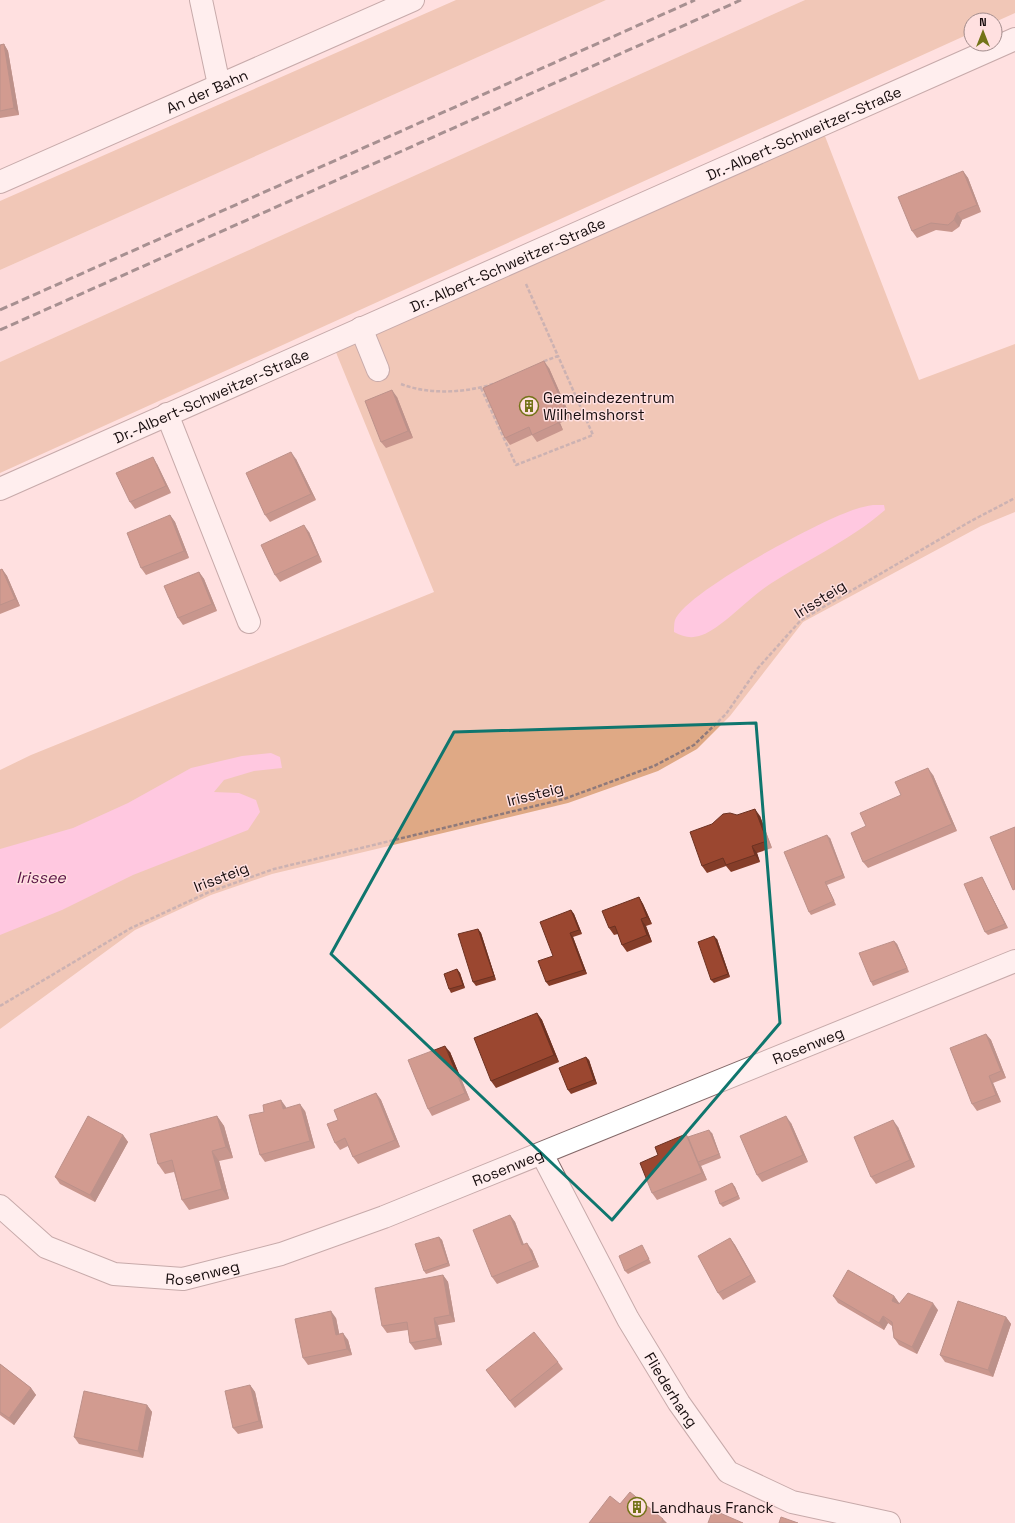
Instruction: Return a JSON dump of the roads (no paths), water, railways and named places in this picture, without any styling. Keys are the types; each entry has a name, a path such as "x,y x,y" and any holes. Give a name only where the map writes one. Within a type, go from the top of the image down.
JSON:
{"street":[{"path":"201,0 218,85"},
{"name":"An der Bahn","path":"0,182 413,0"},
{"name":"Dr.-Albert-Schweitzer-Straße","path":"0,489 1015,39"},
{"path":"361,328 378,370"},
{"path":"168,414 249,622"},
{"name":"Rosenweg","path":"0,1206 46,1247 114,1274 183,1279 281,1254 384,1217 1015,961"},
{"name":"Fliederhang","path":"542,1154 628,1319 679,1403 728,1472 792,1502 889,1523"}],"water":[{"path":"873,505 884,505 885,510 856,532 763,589 717,627 709,632 694,637 684,636 674,632 675,620 685,607 729,575 758,557 815,526 839,515"},
{"name":"Irissee","path":"271,753 280,757 282,768 254,771 224,780 214,792 239,793 256,800 260,812 248,830 133,875 62,910 0,935 0,849 73,828 128,803 191,768 242,756"}],"railway":[{"path":"0,310 695,0"},
{"path":"0,330 741,0"}],"place":[{"name":"Gemeindezentrum Wilhelmshorst","path":"529,406"},
{"name":"Landhaus Franck","path":"637,1507"}]}
